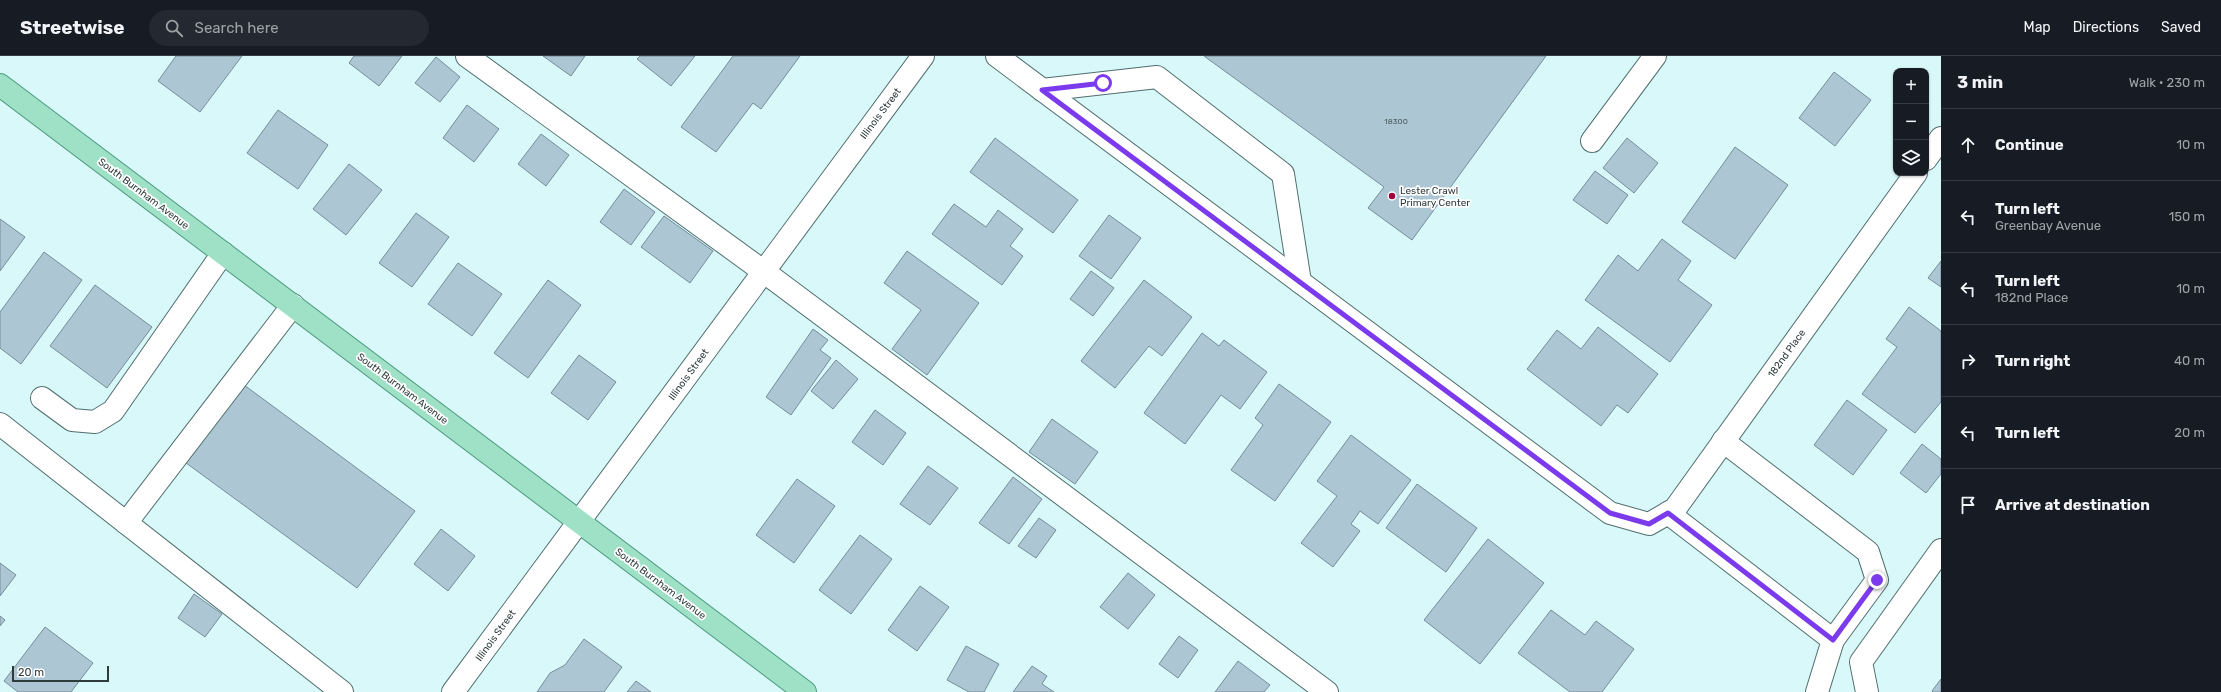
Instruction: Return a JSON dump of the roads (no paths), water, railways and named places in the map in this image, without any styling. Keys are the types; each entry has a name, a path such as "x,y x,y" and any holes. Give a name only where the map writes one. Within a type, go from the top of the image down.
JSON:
{"main road":[{"name":"South Burnham Avenue","path":"0,85 805,692"}],"street":[{"path":"467,56 763,271 1327,692"},
{"name":"Illinois Street","path":"453,692 922,56"},
{"path":"997,56 1300,282"},
{"path":"1592,141 1655,56"},
{"path":"1042,90 1157,77 1282,174 1300,282"},
{"path":"1929,155 1941,138"},
{"name":"182nd Place","path":"1300,282 1610,513 1649,524 1675,509 1914,176"},
{"path":"42,398 72,420 95,422 113,411 223,253"},
{"path":"126,523 292,306"},
{"path":"0,424 342,692"},
{"path":"1723,441 1868,552 1877,580 1833,640 1817,692"},
{"path":"1668,513 1833,640"},
{"path":"1865,692 1861,662 1941,550"}],"place":[{"name":"Lester Crawl Primary Center","path":"1392,196"}]}
